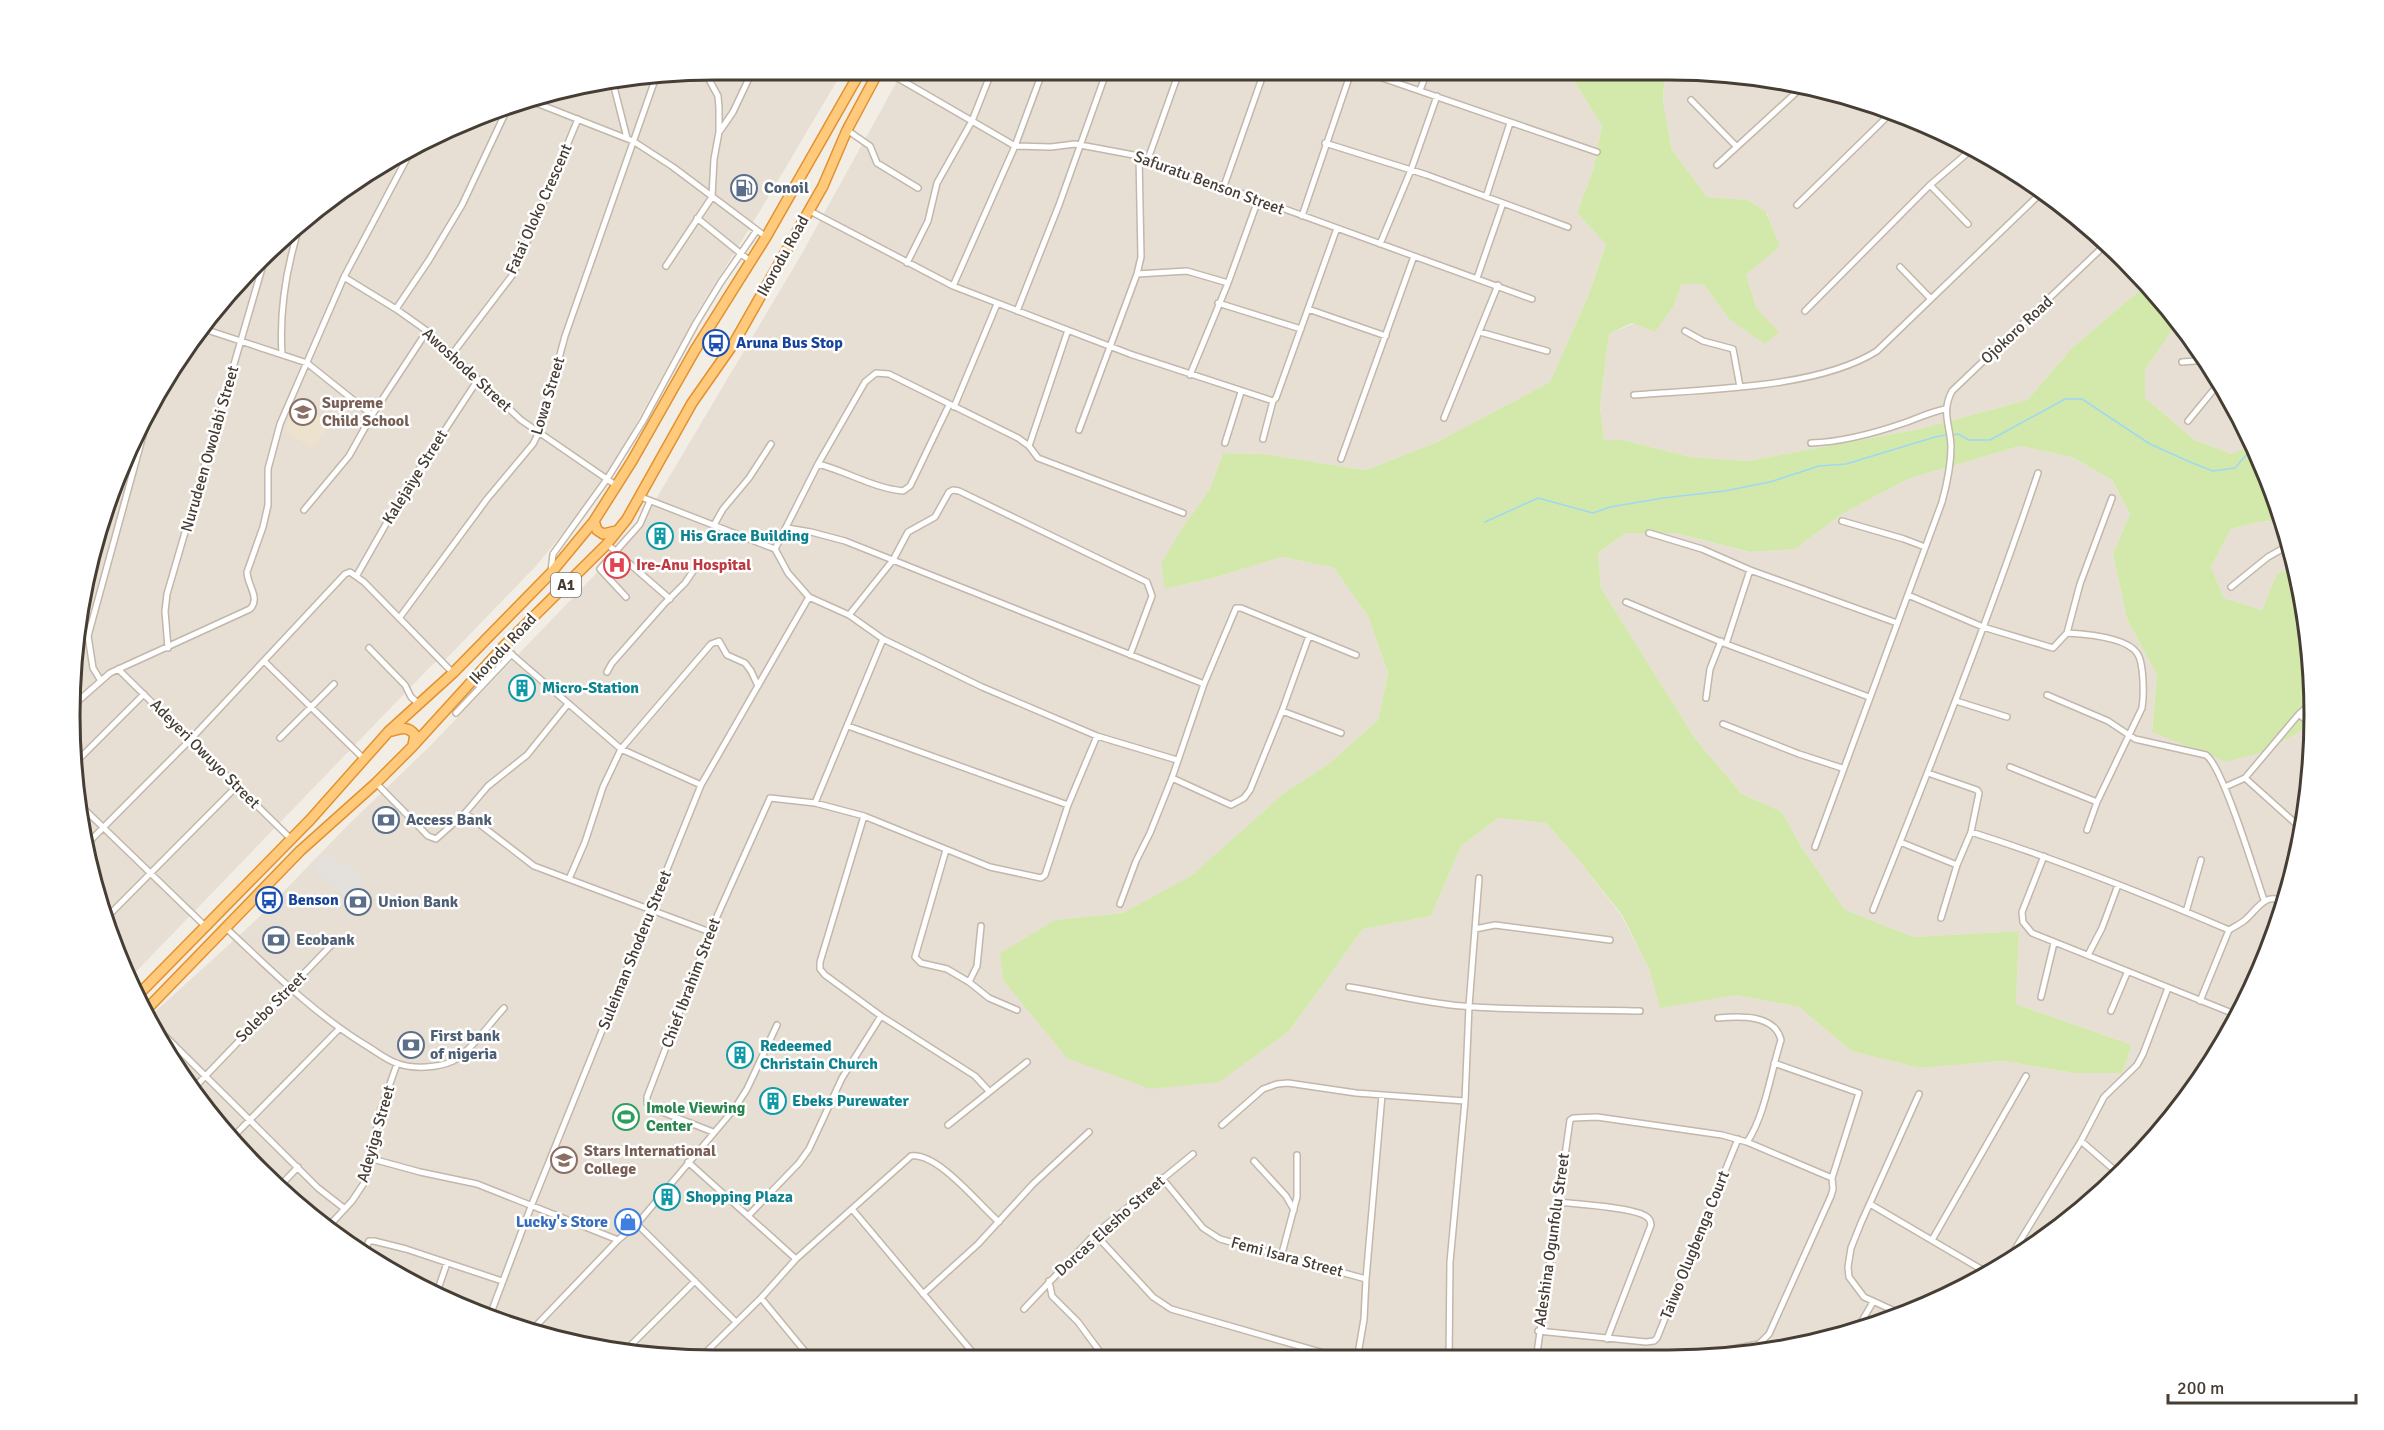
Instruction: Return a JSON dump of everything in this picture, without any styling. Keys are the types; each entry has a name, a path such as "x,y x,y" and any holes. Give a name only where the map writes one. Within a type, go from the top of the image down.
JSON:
{"highway":[{"name":"Ikorodu Road","path":"142,990 291,839 389,731 453,673 550,573 594,521 617,486 695,350 766,237 856,79"},
{"name":"Ikorodu Road","path":"150,1006 300,851 376,783 412,747 503,647 607,544 645,499 692,404 734,343 823,186 847,130 874,79"},
{"path":"594,521 597,530 603,534 619,530"},
{"path":"389,731 409,728 416,735 412,747"}],"street":[{"path":"666,266 711,197 719,132 718,96 709,79"},
{"path":"719,132 733,112 749,79"},
{"name":"Safuratu Benson Street","path":"900,79 1015,146 1081,145 1139,156 1532,298"},
{"path":"907,263 928,221 937,183 972,121 989,79"},
{"path":"953,286 1015,146 1040,79"},
{"path":"1017,311 1104,79"},
{"path":"1148,159 1177,79"},
{"path":"1224,186 1262,79"},
{"path":"1302,216 1348,79"},
{"path":"1386,79 1597,152"},
{"path":"1420,90 1424,79"},
{"name":"Lowa Street","path":"400,617 487,499 533,444 539,432 565,336 630,139 653,83"},
{"path":"615,88 630,139"},
{"path":"1717,165 1796,93"},
{"path":"1380,244 1411,170 1437,96"},
{"path":"1691,100 1736,146"},
{"path":"540,104 630,139 674,167 766,237"},
{"path":"396,309 462,205 504,116"},
{"name":"Fatai Oloko Crescent","path":"453,353 514,273 578,118"},
{"path":"1797,205 1886,118"},
{"path":"1486,197 1510,123"},
{"path":"847,130 870,146 876,164 918,188"},
{"path":"1325,143 1411,170 1568,227"},
{"path":"1805,311 1930,185 1966,154"},
{"path":"1079,430 1137,274 1141,257 1139,156"},
{"path":"80,699 118,669 168,648 250,609 255,604 255,598 247,579 268,505 268,469 280,424 344,277 406,160"},
{"path":"1930,185 1968,224"},
{"path":"1634,394 1740,387 1805,377 1862,361 1877,351 2036,197"},
{"path":"1190,375 1218,303 1228,284 1258,200"},
{"path":"1477,278 1503,203"},
{"path":"808,210 953,286 1110,347 1240,392 1273,401"},
{"path":"698,218 750,261"},
{"path":"1263,439 1273,401 1337,228"},
{"path":"550,573 553,554 607,479 643,421 696,323 757,230"},
{"path":"282,354 282,305 290,257 296,237"},
{"name":"Ojokoro Road","path":"1945,409 1952,391 2101,249"},
{"path":"1341,459 1414,256"},
{"path":"1900,267 1930,298"},
{"name":"Nurudeen Owolabi Street","path":"168,648 165,611 167,594 261,271"},
{"path":"1137,274 1187,271 1228,284"},
{"name":"Awoshode Street","path":"344,277 427,331 453,353 477,381 521,420 617,486"},
{"path":"1444,418 1498,285"},
{"path":"1218,303 1301,329"},
{"path":"818,464 903,492 910,486 951,406 997,304"},
{"path":"1308,309 1386,336"},
{"path":"1029,446 1068,330"},
{"path":"209,331 307,363 372,415"},
{"path":"304,510 349,456 372,415 427,331"},
{"path":"1685,331 1703,341 1733,349 1740,387"},
{"path":"1480,332 1548,351"},
{"path":"2182,362 2196,361"},
{"path":"776,549 818,464 866,382 876,373 889,374 1018,438 1029,446 1038,458 1183,513"},
{"name":"Kalejaiye Street","path":"357,575 403,494 477,381"},
{"path":"2188,421 2214,389"},
{"path":"1225,443 1240,392"},
{"path":"1811,443 1827,443 1874,433 1930,412 1945,409 1951,444 1946,487 1815,847"},
{"path":"101,681 93,668 88,636 141,444"},
{"path":"714,525 723,509 749,478 771,444"},
{"path":"1873,910 1956,701 2038,473"},
{"path":"849,615 892,560 908,532 935,517 949,492 959,490 1147,582 1152,596 1130,655"},
{"path":"1908,595 1983,627 2054,648 2067,633 2080,584 2112,498"},
{"path":"626,597 601,571 601,567 640,524 645,499 776,549 788,573 809,597 849,615 883,639 982,687 1097,736 1177,760"},
{"path":"1842,521 1925,547"},
{"path":"786,528 845,541 1204,684"},
{"path":"1649,532 1702,549 1750,570 1898,623"},
{"path":"607,544 669,599"},
{"path":"2231,587 2268,557 2282,549"},
{"path":"607,672 612,663 694,573 700,561"},
{"path":"1706,698 1710,669 1723,642 1750,570"},
{"path":"92,839 190,740 345,574 350,572 357,575 453,673"},
{"name":"Suleiman Shoderu Street","path":"492,1310 532,1204 701,785 809,597"},
{"path":"1626,602 1723,642 1869,697"},
{"path":"1120,904 1172,778 1204,684 1236,608 1241,608 1356,655"},
{"path":"2067,633 2095,635 2130,646 2140,658 2144,696 2142,708 2086,830"},
{"path":"1172,778 1231,805 1237,803 1250,790 1309,636"},
{"path":"883,639 815,803 864,816 990,867 1041,878 1045,875 1068,806 1097,736"},
{"path":"569,879 585,842 603,787 621,749 680,678 715,641 721,643 727,655 745,663 758,686"},
{"path":"503,647 621,749 701,785"},
{"path":"369,648 405,685 411,697 419,704"},
{"path":"456,713 512,654"},
{"path":"264,661 364,759"},
{"name":"Adeyeri Owuyo Street","path":"118,669 291,839"},
{"path":"280,738 334,684"},
{"path":"81,757 144,694"},
{"path":"2047,695 2108,721 2135,739 2206,755 2212,759 2225,787 2265,900"},
{"path":"1956,701 2007,717"},
{"path":"376,783 432,839 436,839 465,813 488,786 527,755 568,704"},
{"path":"2225,787 2245,778 2304,710"},
{"path":"1282,711 1341,733"},
{"path":"2299,714 2304,718"},
{"path":"1723,724 1842,768"},
{"path":"848,726 1068,806"},
{"path":"2010,767 2097,802"},
{"path":"1928,773 1977,790 1980,799 1941,918"},
{"path":"2245,778 2295,823"},
{"path":"111,913 236,787"},
{"name":"Chief Ibrahim Street","path":"713,1132 652,1108 647,1103 650,1088 710,932 770,798 815,803"},
{"path":"87,812 205,926"},
{"path":"465,813 534,866 710,932"},
{"path":"864,816 821,956 820,969 881,1016 975,1076 988,1090"},
{"path":"1971,832 2044,856 2229,930"},
{"path":"1900,842 1957,865"},
{"path":"946,850 915,957 921,963 947,969 969,982 989,998 1017,1010"},
{"path":"2044,856 2022,912 2023,922 2032,933 2127,973 2230,1012"},
{"path":"2186,912 2201,860"},
{"path":"1449,1351 1450,1262 1465,1101 1469,1006 1479,878"},
{"path":"2088,955 2102,928 2118,885"},
{"path":"2200,1000 2229,930 2245,920 2265,900 2277,900"},
{"path":"1475,929 1495,925 1610,940"},
{"path":"969,982 977,966 981,926"},
{"path":"226,928 290,988 339,1029 397,1064 413,1067 442,1065 454,1060 464,1053 504,1008"},
{"name":"Solebo Street","path":"198,1084 337,939"},
{"path":"2041,997 2054,943"},
{"path":"2111,1011 2127,973"},
{"path":"1349,987 1469,1006 1640,1011"},
{"path":"2018,1246 2104,1097 2128,1075 2143,1054 2168,988"},
{"path":"748,1216 799,1163 809,1149 842,1078 881,1016"},
{"path":"1718,1018 1745,1016 1775,1027 1781,1040 1755,1128 1747,1142"},
{"path":"537,1325 618,1240 637,1224 742,1099 777,1025"},
{"path":"237,1134 339,1029"},
{"path":"169,1040 298,1167 345,1209"},
{"path":"948,1125 988,1090 1027,1062"},
{"path":"1759,1344 1768,1334 1831,1196 1832,1178 1859,1093 1774,1063"},
{"name":"Adeyiga Street","path":"333,1222 361,1188 381,1109 397,1064"},
{"path":"1932,1240 2026,1076"},
{"path":"1222,1125 1256,1095 1277,1084 1288,1083 1382,1095 1465,1101"},
{"path":"1892,1310 1864,1297 1852,1281 1848,1267 1851,1248 1919,1094"},
{"path":"1359,1351 1364,1319 1382,1095"},
{"name":"Adeshina Ogunfolu Street","path":"1537,1351 1570,1120 1597,1117 1705,1132 1738,1139"},
{"path":"923,1293 978,1244 1033,1184 1089,1132"},
{"path":"1738,1139 1832,1178"},
{"name":"Taiwo Olugbenga Court","path":"1538,1331 1607,1339 1654,1341 1738,1139"},
{"path":"2080,1141 2113,1169"},
{"name":"Dorcas Elesho Street","path":"1099,1351 1078,1322 1052,1296 1048,1281 1095,1234 1192,1154"},
{"path":"707,1351 761,1298 796,1258 915,1155 929,1160 956,1179 999,1222"},
{"path":"1281,1257 1295,1211 1298,1183 1297,1155"},
{"path":"369,1158 477,1184 618,1240"},
{"path":"1254,1161 1286,1196 1295,1211"},
{"path":"688,1162 796,1258"},
{"path":"284,1182 298,1167"},
{"name":"Femi Isara Street","path":"1162,1178 1211,1235 1239,1246 1366,1279"},
{"path":"1557,1202 1630,1211 1646,1216 1650,1221 1651,1225 1607,1339"},
{"path":"1870,1204 1980,1269"},
{"path":"852,1209 971,1351"},
{"path":"637,1224 735,1322"},
{"path":"1095,1234 1153,1297 1172,1309 1317,1351"},
{"path":"367,1246 369,1241 406,1249 502,1281"},
{"path":"439,1287 447,1263"},
{"path":"631,1345 694,1281"},
{"path":"1024,1309 1048,1281"},
{"path":"761,1298 805,1351"},
{"path":"1863,1320 1874,1302"}],"shaded area":[{"path":"715,79 838,79 698,311 603,484 536,566 446,659 434,663 135,973 113,919 101,879 85,798 80,715 85,632 101,551 128,472 165,397 211,328 266,266 328,211 397,165 472,128 551,101 632,85"},
{"path":"898,79 1573,79 1602,126 1593,170 1577,213 1606,243 1588,296 1550,382 1435,443 1366,470 1264,454 1223,453 1210,489 1182,528 1165,589 1217,577 1282,557 1334,568 1368,616 1388,673 1378,720 1327,765 1284,793 1191,877 1123,913 1055,920 1289,1031 1363,929 1431,916 1461,846 1498,818 1546,823 1577,858 1621,915 1649,969 1660,1007 1736,995 1799,1007 1851,1051 1920,1068 2003,1061 2074,1073 2122,1073 2132,1045 2016,1004 2019,931 1914,937 1845,910 1802,848 1782,812 1742,794 1696,740 1601,588 1598,553 1626,533 1675,533 1749,552 1795,549 1842,514 1908,479 2020,446 2072,457 2112,480 2130,514 2113,554 2127,619 2157,675 2152,732 2267,751 2304,729 2299,798 2283,879 2271,919 2239,996 2197,1068 2147,1134 2088,1193 2056,1219 1987,1265 1912,1302 1833,1329 1752,1345 1669,1351 715,1351 632,1345 551,1329 511,1317 434,1285 397,1265 328,1219 266,1164 211,1102 187,1068 154,1013 255,921 347,826 430,746 637,531 801,255"},
{"path":"1664,79 1752,85 1833,101 1912,128 1987,165 2056,211 2088,237 2141,289 2073,347 2027,400 1920,429 1747,461 1691,457 1623,440 1604,440 1600,405 1609,334 1673,307 1682,284 1703,284 1729,319 1757,309 1746,275 1779,246 1767,213 1748,200 1707,197 1672,150 1663,101"},
{"path":"2173,329 2219,397 2245,448 2232,454 2195,440 2145,398 2145,370"},
{"name":"Supreme Child School","path":"297,399 331,425 312,448 284,430"},
{"path":"2274,521 2287,570 2277,573 2262,610 2224,598 2211,567 2231,529"},
{"path":"325,854 347,865 365,881 357,890 354,887 345,897 348,900 337,912 329,904 340,893 313,867"}],"green space":[{"path":"1573,79 1664,79 1663,101 1672,150 1707,197 1748,200 1766,212 1780,246 1746,275 1757,309 1779,332 1765,344 1729,319 1703,284 1682,284 1673,307 1655,332 1632,323 1609,334 1600,405 1604,440 1623,440 1691,457 1747,461 1920,429 2027,400 2073,347 2141,289 2173,329 2145,370 2145,398 2195,440 2232,454 2245,448 2274,521 2231,529 2211,567 2224,598 2262,610 2277,573 2287,570 2299,632 2303,673 2304,729 2267,751 2226,762 2152,732 2157,675 2127,619 2113,554 2130,514 2112,480 2072,457 2020,446 1908,479 1842,514 1795,549 1750,552 1675,533 1626,533 1598,553 1601,588 1696,740 1742,794 1782,812 1802,848 1845,910 1914,937 2019,931 2016,1004 2132,1045 2122,1073 2074,1073 2003,1061 1920,1068 1851,1051 1799,1007 1736,995 1660,1008 1649,969 1622,915 1577,858 1546,823 1498,818 1461,846 1431,916 1363,929 1289,1031 1219,1082 1150,1089 1067,1058 1003,980 1000,953 1055,920 1123,913 1191,876 1284,793 1327,765 1378,720 1388,673 1368,616 1334,568 1282,557 1217,577 1165,589 1161,564 1182,528 1210,489 1223,453 1264,454 1366,470 1435,443 1550,382 1588,296 1606,244 1577,213 1593,170 1602,126"}],"waterway":[{"path":"1952,435 1958,434 1969,440 1990,440 2065,399 2082,399 2150,444 2213,471 2235,468 2248,453"},
{"path":"1485,522 1538,498 1593,513 1610,507 1770,482 1819,466 1846,464 1947,435"}],"place":[{"name":"Conoil","path":"744,188"},
{"name":"Aruna Bus Stop","path":"716,343"},
{"name":"Supreme Child School","path":"303,412"},
{"name":"His Grace Building","path":"660,536"},
{"name":"Ire-Anu Hospital","path":"617,565"},
{"name":"Micro-Station","path":"522,688"},
{"name":"Access Bank","path":"386,820"},
{"name":"Benson","path":"269,900"},
{"name":"Union Bank","path":"358,902"},
{"name":"Ecobank","path":"276,940"},
{"name":"First bank of nigeria","path":"411,1045"},
{"name":"Redeemed Christain Church","path":"740,1055"},
{"name":"Ebeks Purewater","path":"773,1101"},
{"name":"Imole Viewing Center","path":"626,1117"},
{"name":"Stars International College","path":"564,1160"},
{"name":"Shopping Plaza","path":"667,1197"},
{"name":"Lucky's Store","path":"628,1222"}]}
